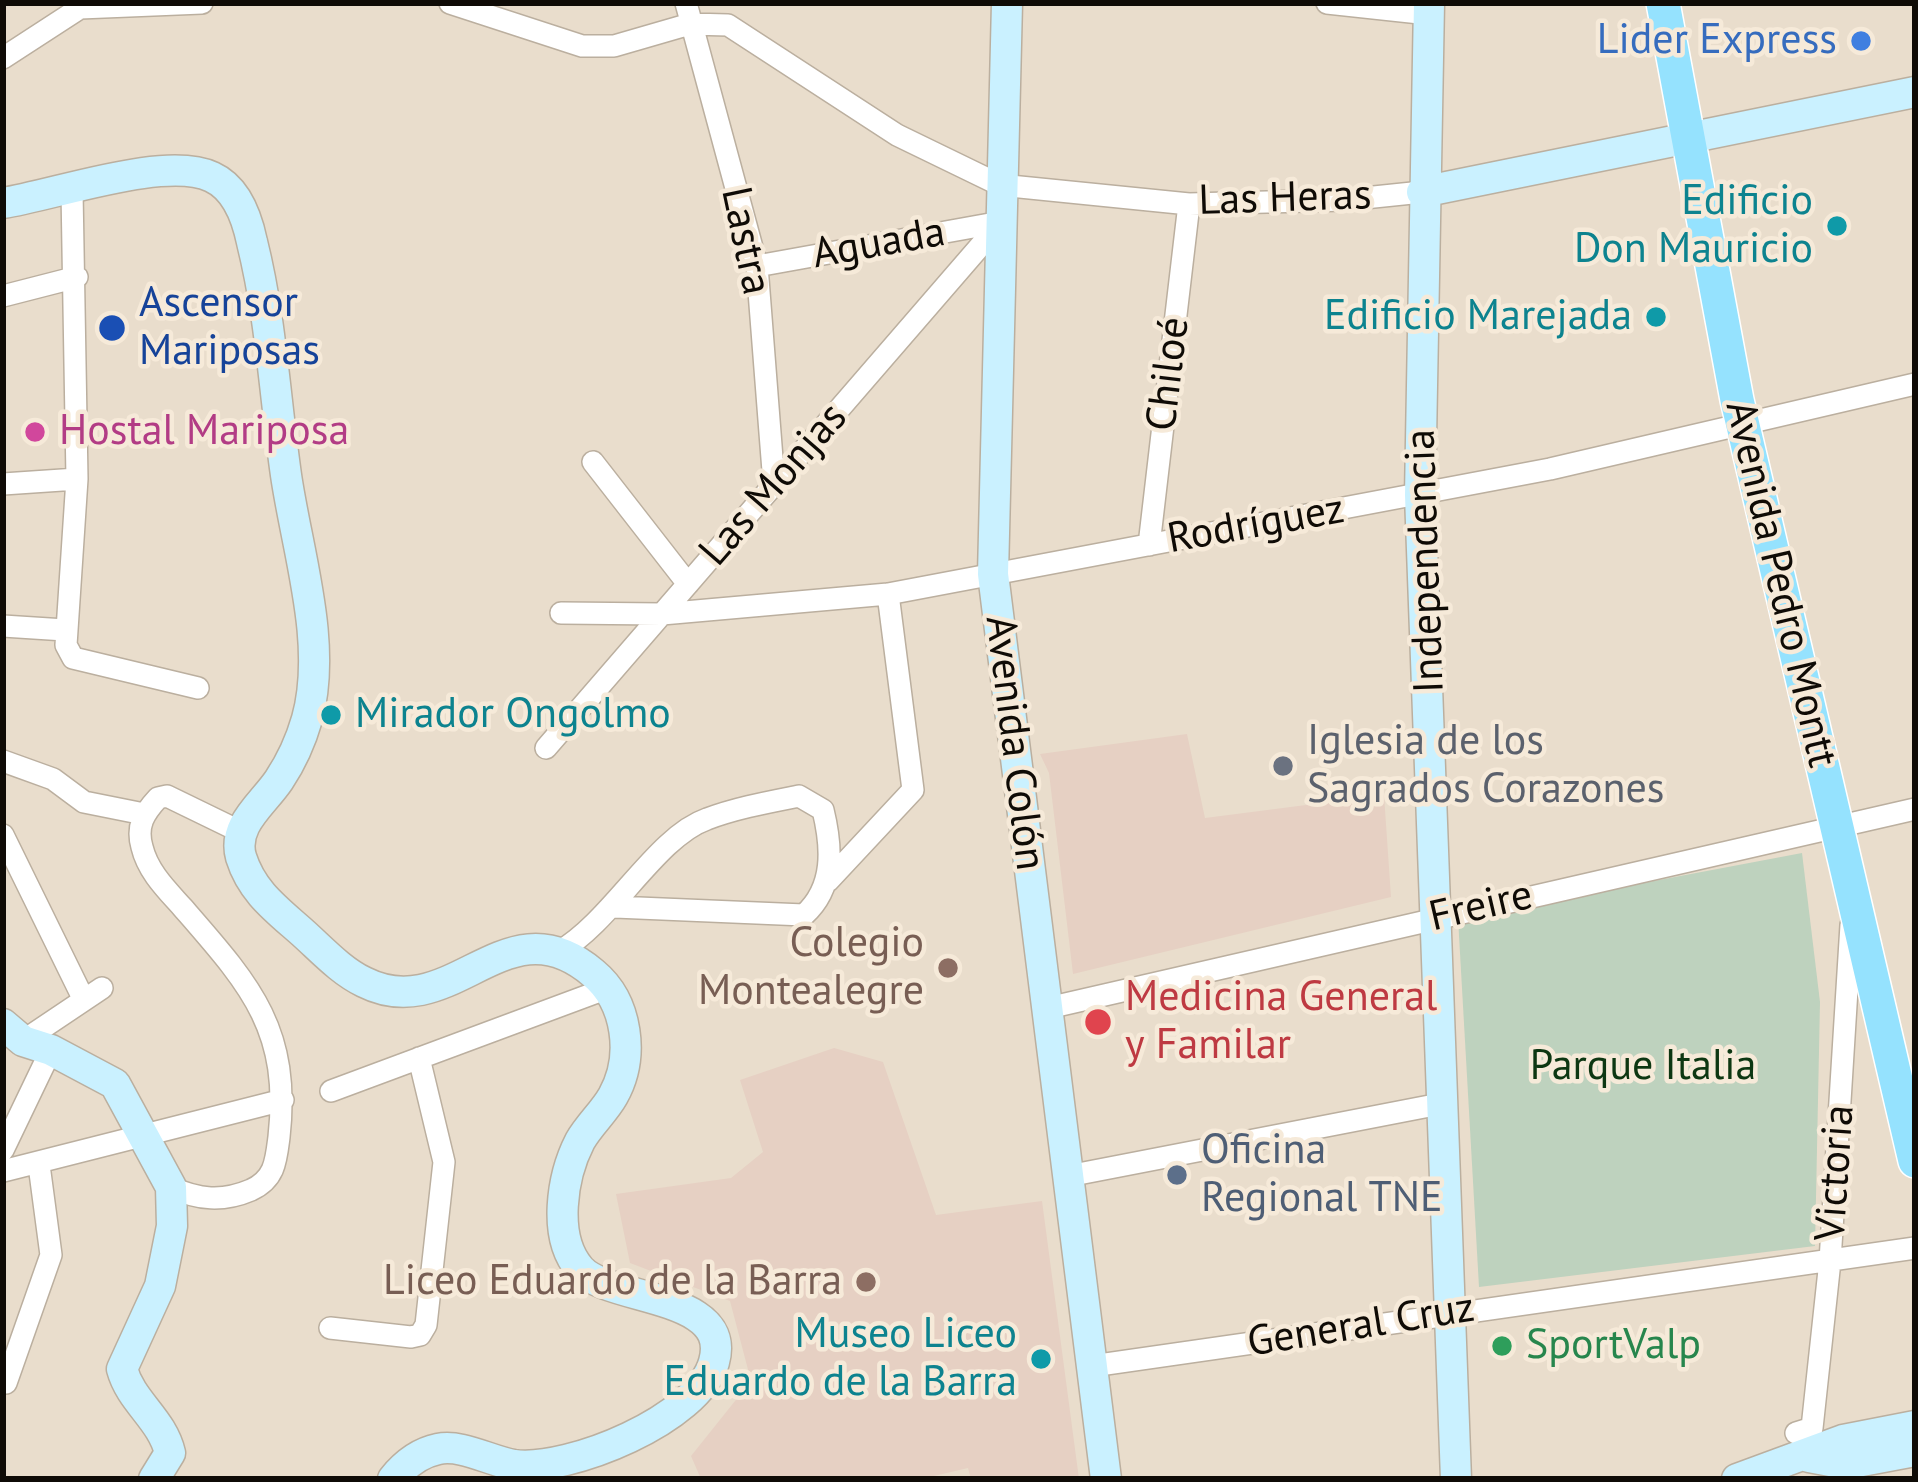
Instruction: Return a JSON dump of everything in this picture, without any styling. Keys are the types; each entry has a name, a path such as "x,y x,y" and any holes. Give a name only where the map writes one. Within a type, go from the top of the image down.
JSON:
{"main road":[{"name":"Avenida Colón","path":"1007,3 993,574 1106,1479"},
{"name":"Avenida Pedro Montt","path":"1663,3 1684,141 1742,422 1915,1161"},
{"name":"Independencia","path":"1429,8 1420,494 1456,1479"},
{"name":"Las Heras","path":"1422,192 1915,92"},
{"path":"3,203 181,170 212,177 230,191 252,240 313,650 308,715 286,768 241,832 238,850 255,891 366,984 419,988 473,973 522,947 560,951 608,988 624,1029 626,1059 612,1097 580,1142 564,1187 566,1240 590,1278 691,1311 714,1342 713,1367 683,1402 602,1450 519,1466 443,1448 408,1462 393,1479"},
{"path":"26,1038 115,1084 171,1187 172,1226 160,1286 122,1370 126,1383 165,1431 170,1453 154,1479"},
{"path":"1737,1479 1843,1440 1915,1426"},
{"path":"1804,1456 1846,1464 1915,1451"}],"street":[{"path":"3,58 80,8 202,3"},
{"path":"450,3 582,46 614,46 688,13"},
{"path":"1328,3 1429,8"},
{"name":"Las Heras","path":"688,13 728,25 897,135 1000,185 1189,204 1346,200 1422,192"},
{"name":"Lastra","path":"688,13 757,266 774,484"},
{"path":"72,191 77,479 65,630 73,658 198,688"},
{"name":"Chiloé","path":"1149,545 1189,204"},
{"name":"Aguada","path":"757,266 1001,221"},
{"name":"Las Monjas","path":"546,748 1001,221"},
{"path":"3,296 76,277"},
{"name":"Rodríguez","path":"562,613 662,614 888,594 1420,494 1915,384"},
{"path":"593,461 688,584"},
{"path":"3,484 77,479"},
{"path":"821,888 914,790 888,594"},
{"path":"3,626 65,630"},
{"path":"3,761 53,779 84,802 144,814"},
{"path":"560,951 615,907 642,873 704,819 799,796 823,810 834,851 809,913 797,917 615,907"},
{"path":"171,1187 202,1198 224,1198 260,1185 275,1170 283,1100 272,1026 250,984 155,877 142,847 144,814 158,798 182,799 241,832"},
{"name":"Freire","path":"1048,1009 1915,809"},
{"path":"3,835 92,993 26,1038 3,1150"},
{"name":"Victoria","path":"1804,1456 1812,1428 1830,1261 1852,901"},
{"path":"331,1091 608,988"},
{"path":"330,1328 411,1336 420,1335 426,1325 444,1162 419,1058"},
{"path":"3,1171 39,1165 142,1132 283,1100"},
{"path":"1068,1176 1445,1103"},
{"path":"6,1383 51,1255 39,1165"},
{"name":"General Cruz","path":"1092,1366 1915,1248"}],"shaded area":[{"path":"1187,734 1205,818 1384,795 1391,897 1073,974 1049,773 1040,754"},
{"name":"Liceo Eduardo de la Barra","path":"834,1048 883,1062 936,1215 1042,1201 1079,1479 971,1479 968,1468 921,1479 701,1479 691,1456 751,1381 730,1301 630,1263 616,1194 731,1178 763,1152 740,1080"}],"green space":[{"name":"Parque Italia","path":"1802,853 1820,1002 1815,1246 1479,1287 1458,918"}],"place":[{"name":"Lider Express","path":"1861,41"},
{"name":"Edificio Don Mauricio","path":"1837,226"},
{"name":"Edificio Marejada","path":"1656,317"},
{"name":"Ascensor Mariposas","path":"112,328"},
{"name":"Hostal Mariposa","path":"35,432"},
{"name":"Mirador Ongolmo","path":"331,715"},
{"name":"Iglesia de los Sagrados Corazones","path":"1283,766"},
{"name":"Colegio Montealegre","path":"948,968"},
{"name":"Medicina General y Familar","path":"1098,1022"},
{"name":"Oficina Regional TNE","path":"1177,1175"},
{"name":"Liceo Eduardo de la Barra","path":"866,1282"},
{"name":"SportValp","path":"1502,1346"},
{"name":"Museo Liceo Eduardo de la Barra","path":"1041,1359"}]}
